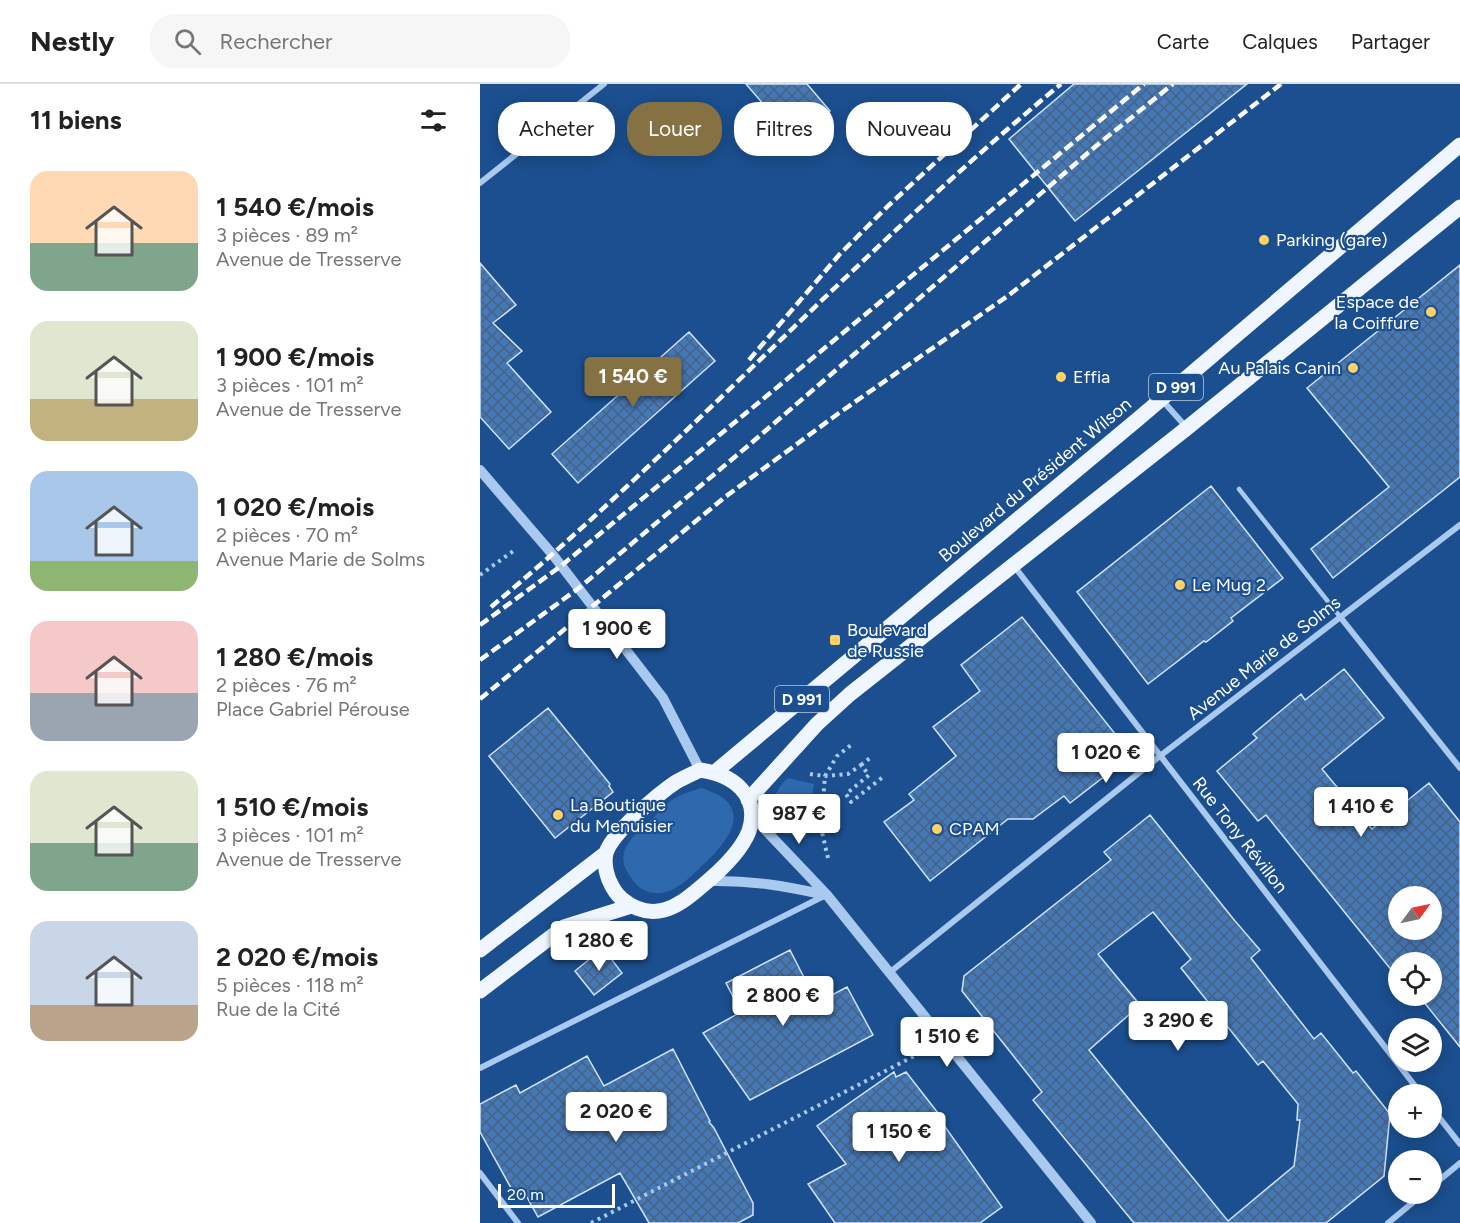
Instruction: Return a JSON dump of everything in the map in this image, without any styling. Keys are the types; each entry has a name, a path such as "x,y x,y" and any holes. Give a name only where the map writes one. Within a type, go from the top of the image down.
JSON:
{"main road":[{"name":"Boulevard du Président Wilson","path":"708,771 1162,399 1460,145"},
{"name":"D 991","path":"749,807 817,724 849,694 1187,428 1460,207"},
{"path":"480,950 606,853 615,836 675,783 708,771 729,777 740,786 749,807 749,830 742,844 728,862 676,906 661,911 646,911 631,906 619,897 610,884 606,869 606,853"},
{"path":"480,991 564,927 631,906"}],"street":[{"path":"480,183 604,84"},
{"path":"1162,399 1187,428"},
{"path":"480,470 611,628 663,698 708,771"},
{"name":"Avenue Marie de Solms","path":"889,973 1160,756 1460,525"},
{"name":"Rue Tony Révillon","path":"1013,564 1413,1084"},
{"path":"1341,618 1460,768"},
{"path":"749,807 826,895 1091,1223"},
{"path":"708,881 742,880 826,895"},
{"path":"480,1068 826,895"},
{"path":"1442,1121 1460,1144"},
{"path":"1442,1178 1460,1163"},
{"path":"480,1173 518,1223"},
{"path":"1388,1223 1411,1204"}],"lane":[{"path":"1239,489 1341,618"}],"path":[{"path":"480,575 536,535"},
{"path":"826,895 831,868 821,828 825,776 848,774 870,758"},
{"path":"861,765 869,775 846,794 851,801 883,777"},
{"path":"591,1223 944,1041"}],"shaded area":[{"path":"788,778 814,784 806,837 780,833 776,826 773,812 775,797 782,783"},
{"path":"701,788 718,794 728,802 733,812 730,832 714,854 678,887 659,893 643,890 634,882 626,869 624,852 628,844 675,798"}],"building":[{"path":"746,84 807,84 822,102 762,102"},
{"path":"1074,84 1247,84 1075,221 1009,139"},
{"path":"480,263 516,305 493,323 522,351 507,363 551,412 509,449 480,417"},
{"path":"1460,265 1460,477 1333,578 1311,549 1389,487 1307,388"},
{"path":"689,332 715,361 578,483 552,454"},
{"name":"Le Mug 2","path":"1211,486 1283,578 1231,618 1233,621 1148,684 1077,592"},
{"path":"1022,617 1132,755 1070,803 1064,796 1033,819 1008,819 930,881 884,822 914,800 909,794 956,756 933,727 980,691 961,665"},
{"path":"1344,669 1384,718 1322,769 1372,829 1429,783 1460,822 1460,1047 1442,1025 1442,1018 1437,1018 1427,1006 1442,1006 1442,952 1388,952 1388,966 1266,815 1258,821 1217,771 1257,738 1253,734 1301,694 1305,700"},
{"path":"548,708 610,784 613,792 555,838 489,756"},
{"path":"1150,815 1260,950 1251,958 1314,1039 1321,1033 1353,1073 1356,1071 1388,1111 1384,1176 1326,1223 1134,1223 1033,1100 1042,1092 962,991 964,976 1111,860 1104,852","holes":["1153,912 1191,959 1181,968 1258,1065 1263,1061 1298,1104 1297,1120 1300,1120 1294,1166 1228,1221 1089,1050 1140,1005 1098,954"]},
{"path":"603,948 622,973 594,995 575,971"},
{"path":"790,950 817,1003 847,987 873,1035 750,1100 703,1033 741,1012 726,983"},
{"path":"673,1049 753,1203 753,1215 738,1223 649,1223 620,1173 538,1217 524,1192 516,1197 480,1132 480,1104 516,1085 520,1093 587,1056 604,1086"},
{"path":"894,1072 896,1077 906,1072 938,1113 936,1114 1002,1207 980,1223 835,1223 808,1184 846,1164 817,1126"}],"railway":[{"path":"749,360 839,255 889,205 1021,84"},
{"path":"491,607 636,478 916,212 1061,84"},
{"path":"480,625 561,566 1144,84"},
{"path":"480,660 579,588 1096,146 1173,84"},
{"path":"480,699 725,497 839,413 1009,295 1281,84"}],"place":[{"name":"Parking (gare)","path":"1264,240"},
{"name":"Espace de la Coiffure","path":"1431,312"},
{"name":"Au Palais Canin","path":"1353,368"},
{"name":"Effia","path":"1061,377"},
{"name":"Le Mug 2","path":"1180,585"},
{"name":"Boulevard de Russie","path":"835,640"},
{"name":"La Boutique du Menuisier","path":"558,815"},
{"name":"CPAM","path":"937,829"}]}
